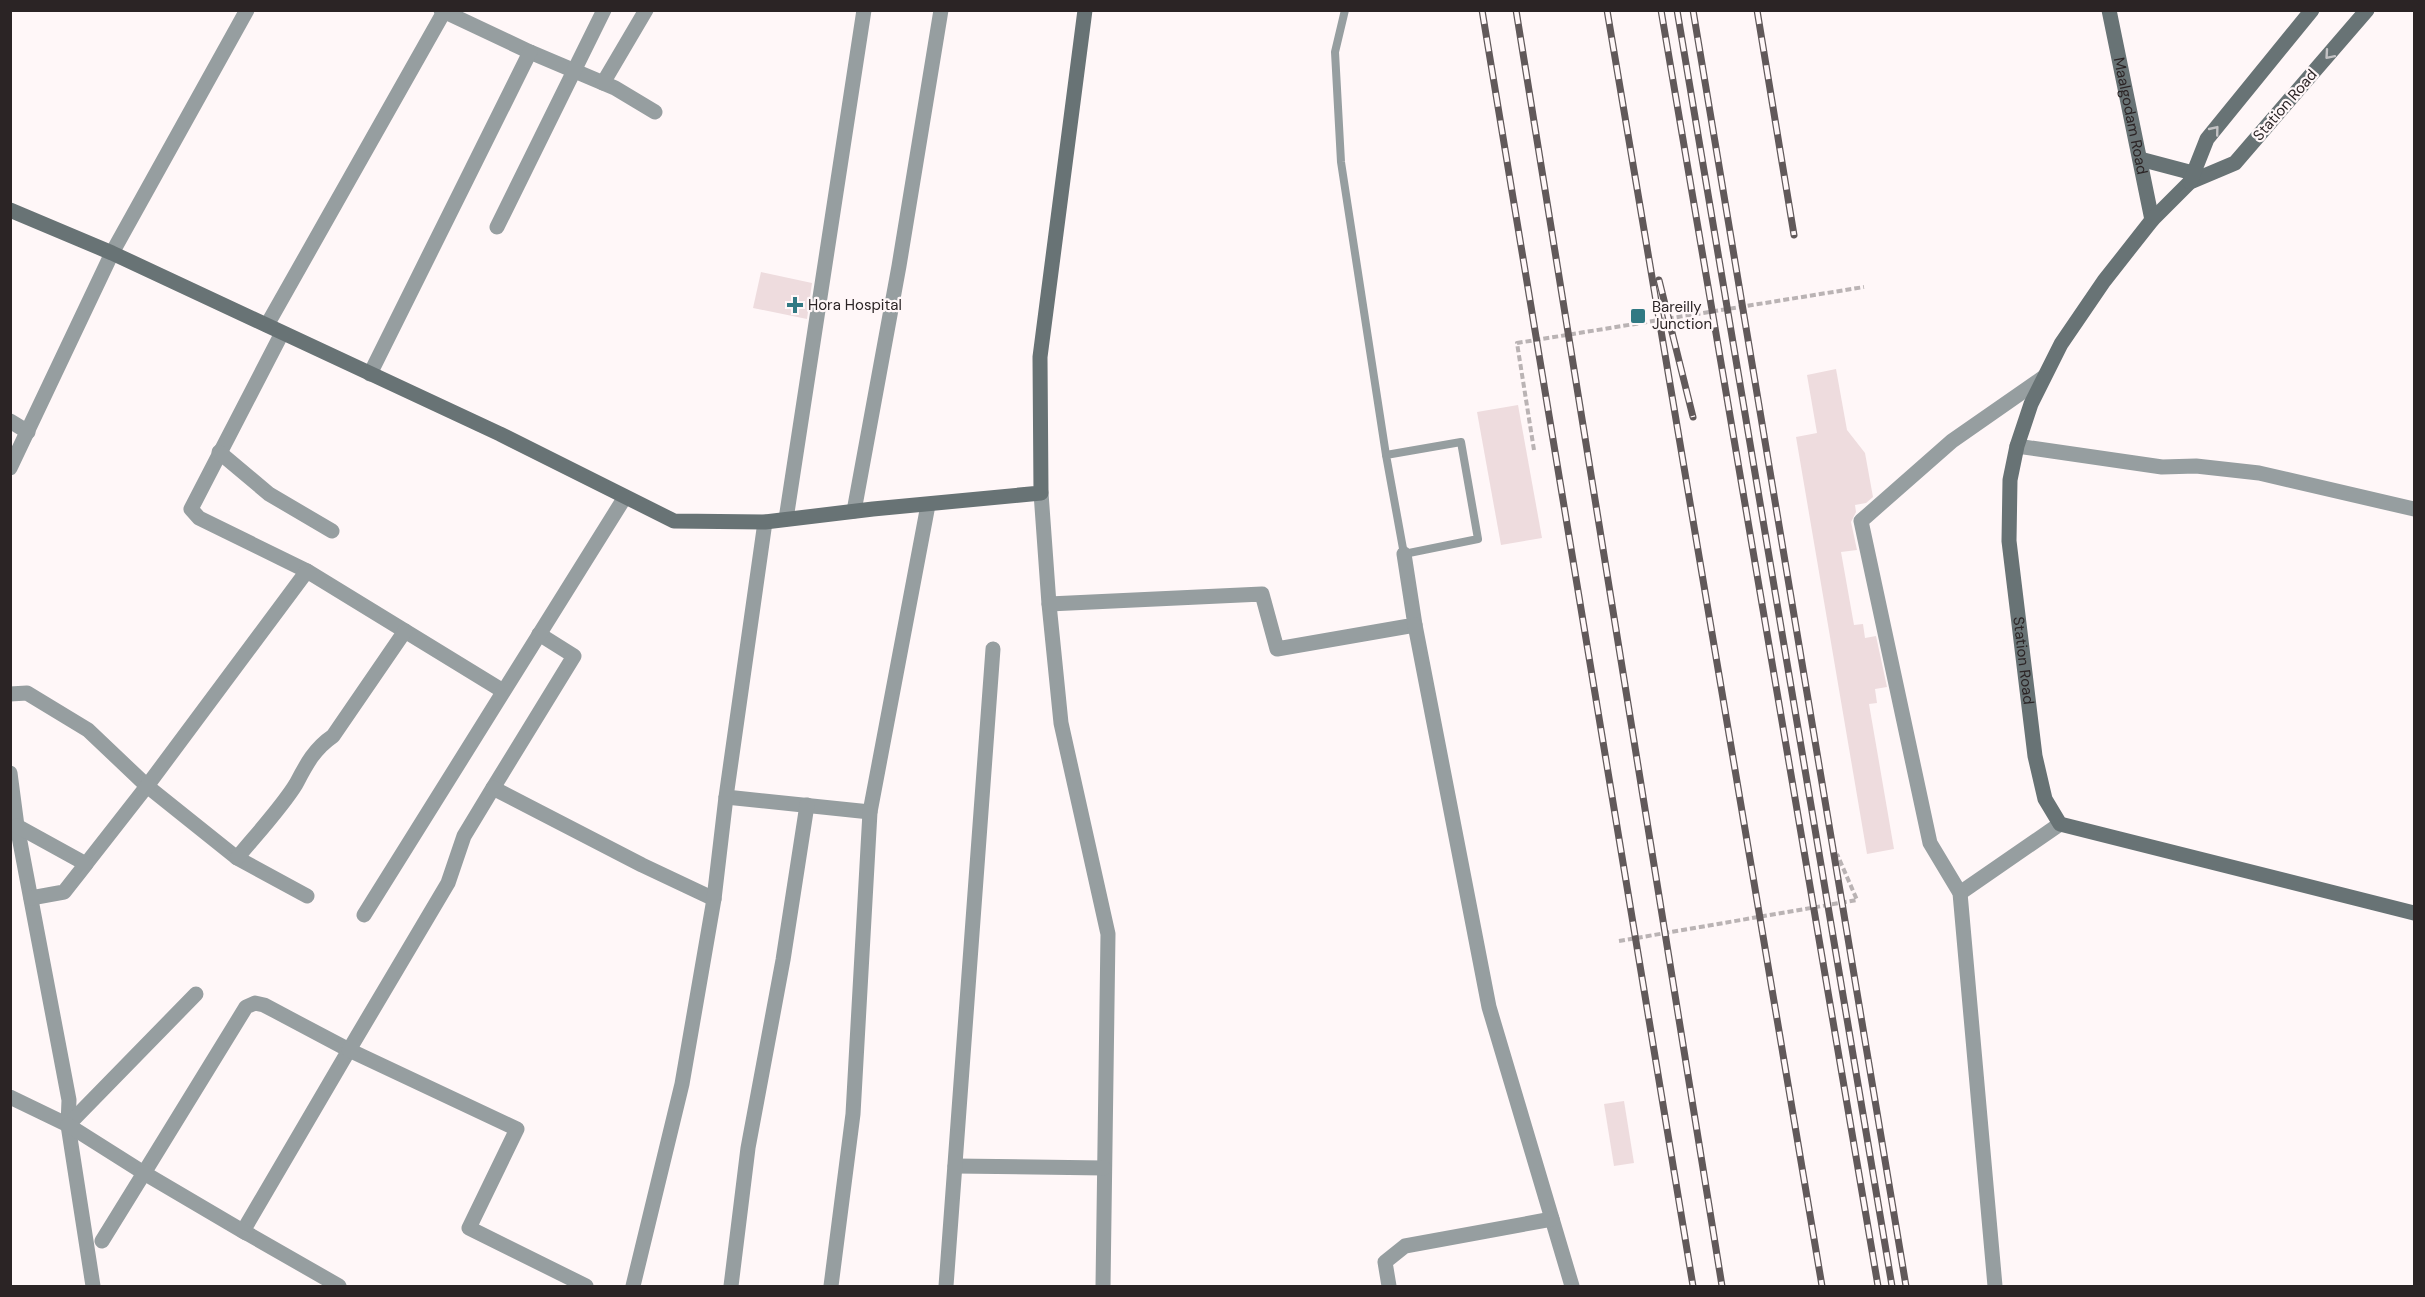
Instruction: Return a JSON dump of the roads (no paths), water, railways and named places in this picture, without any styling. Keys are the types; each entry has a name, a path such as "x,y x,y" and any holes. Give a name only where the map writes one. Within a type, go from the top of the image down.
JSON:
{"street":[{"path":"10,468 112,253 247,10"},
{"path":"603,83 646,10"},
{"path":"786,519 864,10"},
{"path":"854,511 899,266 941,10"},
{"path":"1085,10 1040,357 1041,493 1061,723 1108,934 1103,1287"},
{"name":"Maalgodam Road","path":"2109,10 2152,220"},
{"name":"Station Road","path":"2061,824 2045,799 2040,780 2021,657 2009,541 2010,480 2017,446 2031,404 2044,376 2061,344 2098,289 2152,220 2192,177 2207,139 2312,10"},
{"name":"Station Road","path":"2192,177 2235,163 2367,10"},
{"path":"267,326 443,11 603,83 655,112"},
{"path":"497,227 603,11"},
{"path":"370,374 530,52"},
{"path":"2140,159 2192,177"},
{"path":"10,210 112,253 500,434 674,522 765,522 1041,493"},
{"path":"282,333 191,509 199,518 307,571 503,691"},
{"path":"1995,1287 1960,893 1930,843 1862,521 1952,441 2044,376"},
{"path":"10,421 28,432"},
{"path":"2017,446 2163,467 2196,465 2259,473 2415,509"},
{"path":"219,452 269,494 332,531"},
{"path":"364,915 625,497"},
{"path":"831,1287 853,1114 870,812 928,505"},
{"path":"633,1287 682,1084 714,899 765,522"},
{"path":"1404,554 1415,625 1489,1007 1572,1287"},
{"path":"31,898 64,892 147,786 307,571"},
{"path":"1049,604 1262,594 1277,649 1415,625"},
{"path":"237,858 296,784 308,760 321,744 333,736 405,631"},
{"path":"246,1233 243,1231 448,882 464,836 574,656 539,634"},
{"path":"945,1287 993,649"},
{"path":"10,694 27,693 88,730 147,786 237,858 307,896"},
{"path":"10,773 14,815 69,1100 68,1125 93,1287"},
{"path":"493,789 714,899"},
{"path":"726,798 870,812"},
{"path":"731,1287 748,1148 783,960 807,805"},
{"path":"14,815 86,864"},
{"path":"1960,893 2061,824 2415,913"},
{"path":"68,1125 196,994"},
{"path":"102,1241 246,1007 255,1003 264,1005 349,1050 517,1129 469,1228 586,1287"},
{"path":"10,1097 68,1125 144,1173 339,1287"},
{"path":"955,1166 1104,1168"},
{"path":"1389,1287 1385,1262 1405,1246 1552,1219"}],"lane":[{"path":"1345,10 1335,52 1341,162 1386,455 1404,554 1478,539 1461,442 1386,455"}],"railway":[{"path":"1482,10 1693,1286"},
{"path":"1516,10 1722,1286"},
{"path":"1607,10 1822,1286"},
{"path":"1661,10 1878,1286"},
{"path":"1677,10 1892,1286"},
{"path":"1693,10 1906,1286"},
{"path":"1757,10 1794,235"},
{"path":"1659,280 1693,417"}],"place":[{"name":"Hora Hospital","path":"795,305"},
{"name":"Bareilly Junction","path":"1638,316"}]}
